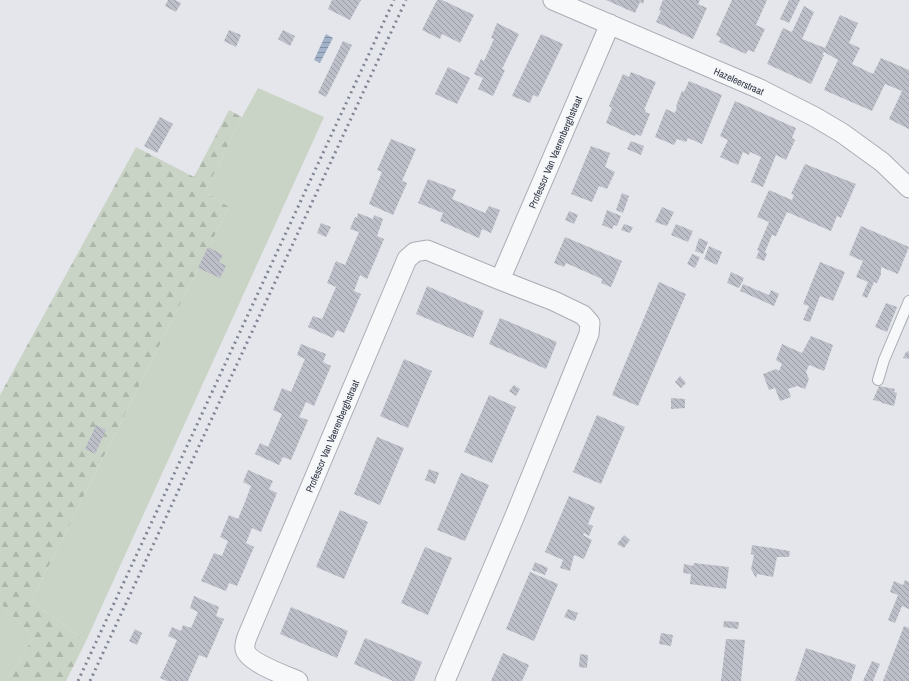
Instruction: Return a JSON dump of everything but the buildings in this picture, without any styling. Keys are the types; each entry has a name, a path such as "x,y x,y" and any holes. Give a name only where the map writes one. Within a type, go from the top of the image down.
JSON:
{"street":[{"name":"Hazeleerstraat","path":"553,0 760,89 815,116 842,133 882,162 909,188"},
{"name":"Professor Van Vaerenberghstraat","path":"500,280 610,24"},
{"name":"Professor Van Vaerenberghstraat","path":"298,681 248,657 245,650 247,637 407,259 416,252 427,250 554,301 583,315 590,323 589,334 445,681"}],"lane":[{"path":"878,380 884,360 909,301"}],"green space":[{"path":"258,88 324,117 86,641 31,601 229,207 205,192"},
{"path":"229,110 242,117 205,192 229,207 31,601 86,641 66,681 6,681 34,637 0,603 0,395 136,147 194,177"},
{"path":"0,603 34,637 6,681 0,681"}],"water":[{"path":"326,34 333,38 320,63 314,60"}],"railway":[{"path":"78,681 394,0"},
{"path":"90,681 406,0"}]}
